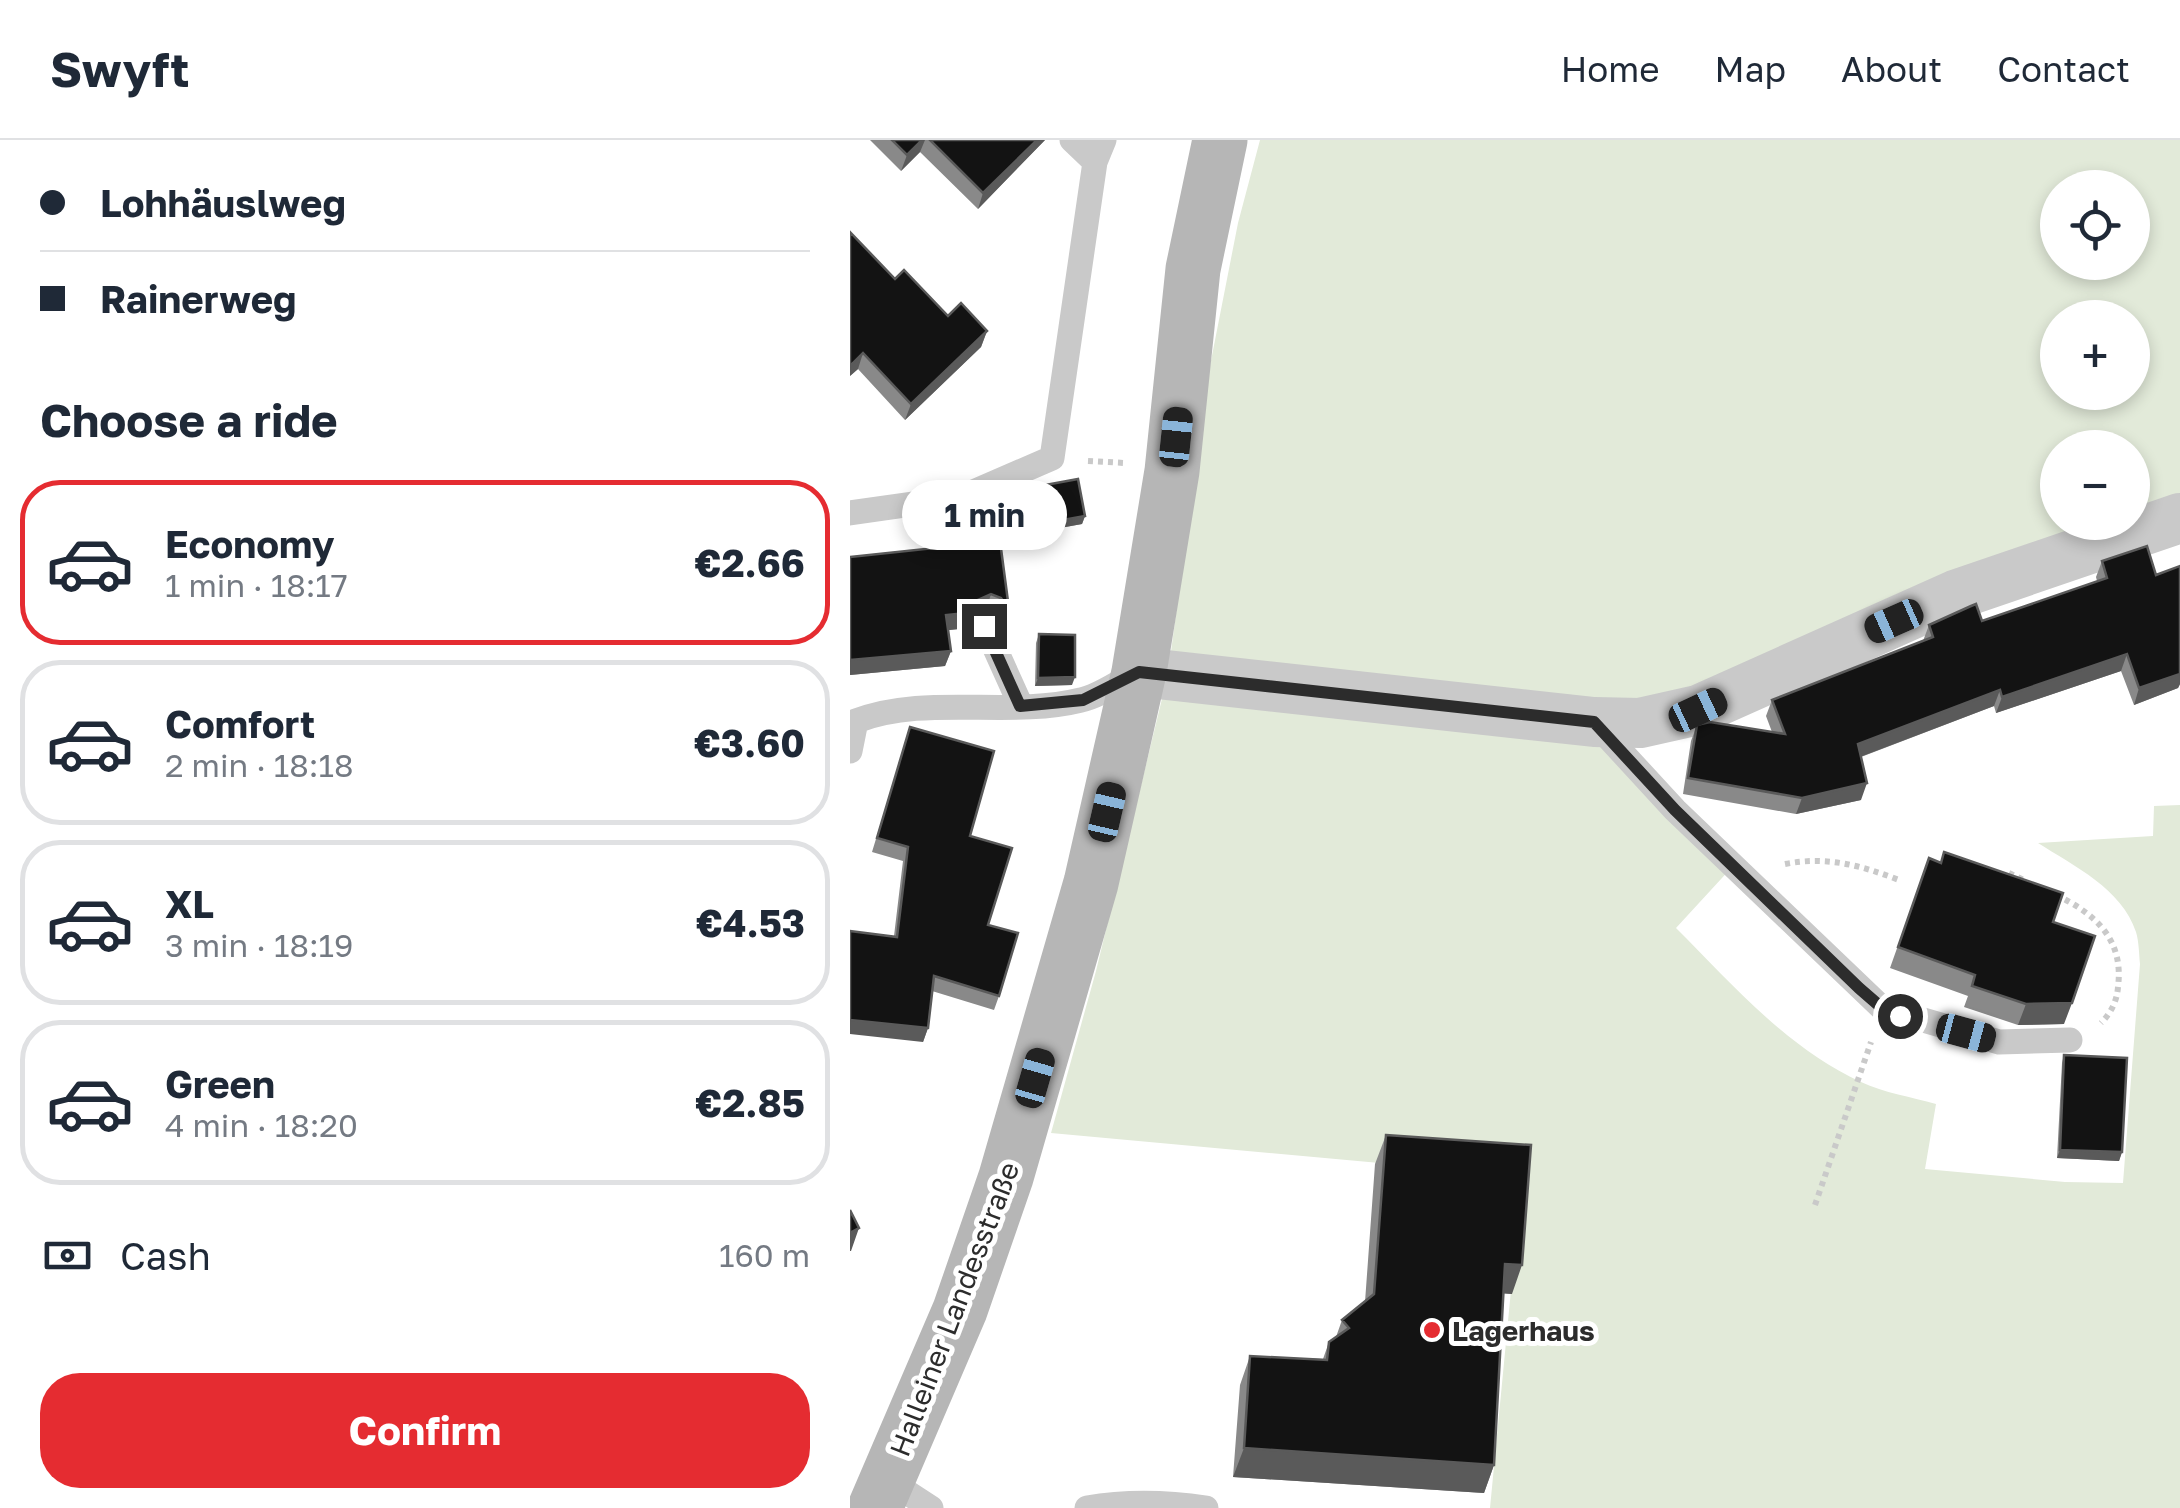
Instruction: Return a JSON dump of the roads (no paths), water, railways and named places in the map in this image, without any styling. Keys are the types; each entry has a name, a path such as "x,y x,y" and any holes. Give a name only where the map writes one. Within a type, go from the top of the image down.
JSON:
{"main road":[{"name":"Halleiner Landesstraße","path":"898,1499 1006,1177 1092,883 1139,672 1172,471 1193,269 1220,140"}],"street":[{"path":"1139,672 1594,722 1640,723 1698,710 1955,595 2180,518"}],"lane":[{"path":"850,512 962,497 1052,458 1099,151 1072,140"},
{"path":"984,626 1020,706"},
{"path":"850,751 856,721 882,711 1083,700 1139,672"},
{"path":"1594,722 1675,810 1882,1008 1998,1042 2070,1040"},
{"path":"1087,1508 1132,1503 1206,1508"}],"place":[{"name":"Lagerhaus","path":"1432,1330"}]}
